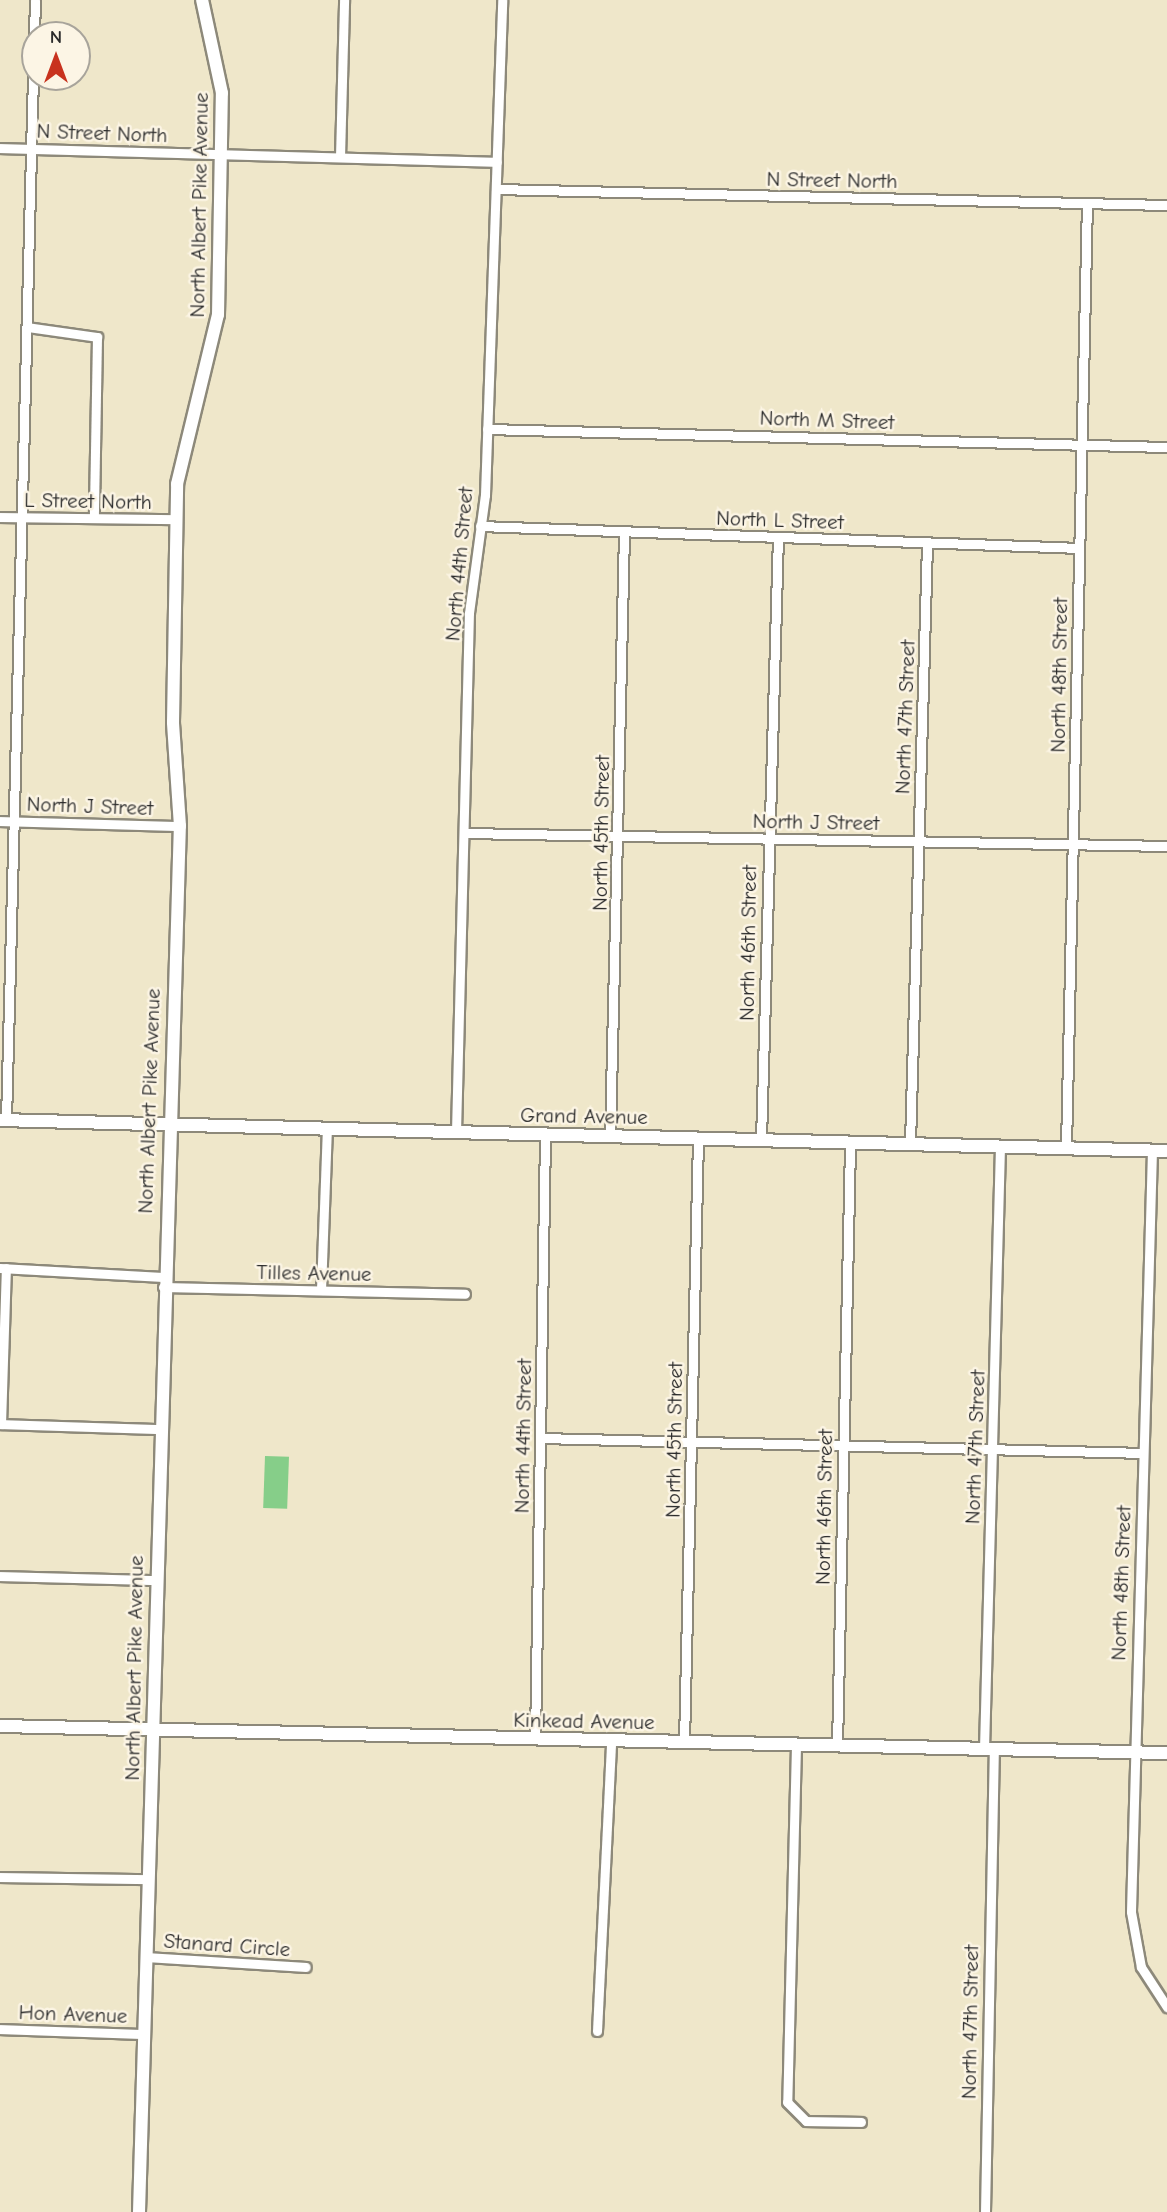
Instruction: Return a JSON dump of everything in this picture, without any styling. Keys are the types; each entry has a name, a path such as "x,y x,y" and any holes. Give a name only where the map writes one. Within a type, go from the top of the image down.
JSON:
{"street":[{"path":"3,1120 14,822 35,0"},
{"name":"North Albert Pike Avenue","path":"139,2212 167,1125 180,826 173,722 175,519 182,446 217,323 220,77 202,0"},
{"path":"340,158 344,0"},
{"name":"North 44th Street","path":"456,1132 469,614 480,526 487,429 502,0"},
{"name":"N Street North","path":"0,148 497,162"},
{"name":"N Street North","path":"496,189 1167,205"},
{"name":"North 48th Street","path":"1066,1148 1087,203"},
{"path":"27,327 97,337 94,517"},
{"name":"North M Street","path":"487,429 1167,447"},
{"name":"L Street North","path":"0,517 175,519"},
{"name":"North L Street","path":"480,526 1079,548"},
{"name":"North 45th Street","path":"610,1136 624,531"},
{"name":"North 46th Street","path":"761,1140 778,537"},
{"name":"North 47th Street","path":"910,1144 927,542"},
{"name":"North J Street","path":"0,821 180,826"},
{"name":"North J Street","path":"465,833 1167,846"},
{"name":"Grand Avenue","path":"3,1120 1167,1151"},
{"path":"321,1290 327,1129"},
{"name":"North 44th Street","path":"535,1739 545,1135"},
{"name":"North 45th Street","path":"684,1742 698,1139"},
{"name":"North 46th Street","path":"837,1746 850,1143"},
{"name":"North 47th Street","path":"985,2212 992,1449 1000,1146"},
{"name":"North 48th Street","path":"1152,1150 1132,1932 1141,1967 1167,2007"},
{"path":"3,1268 1,1424 159,1429"},
{"name":"Tilles Avenue","path":"3,1268 163,1282 465,1294"},
{"path":"540,1438 1143,1453"},
{"path":"0,1576 155,1580"},
{"name":"Kinkead Avenue","path":"0,1726 1167,1753"},
{"path":"597,2031 611,1741"},
{"path":"796,1745 787,2102 806,2121 861,2122"},
{"path":"0,1877 148,1879"},
{"name":"Stanard Circle","path":"146,1957 306,1967"},
{"name":"Hon Avenue","path":"0,2029 144,2034"}],"green space":[{"path":"265,1456 289,1457 287,1509 263,1508"}]}
